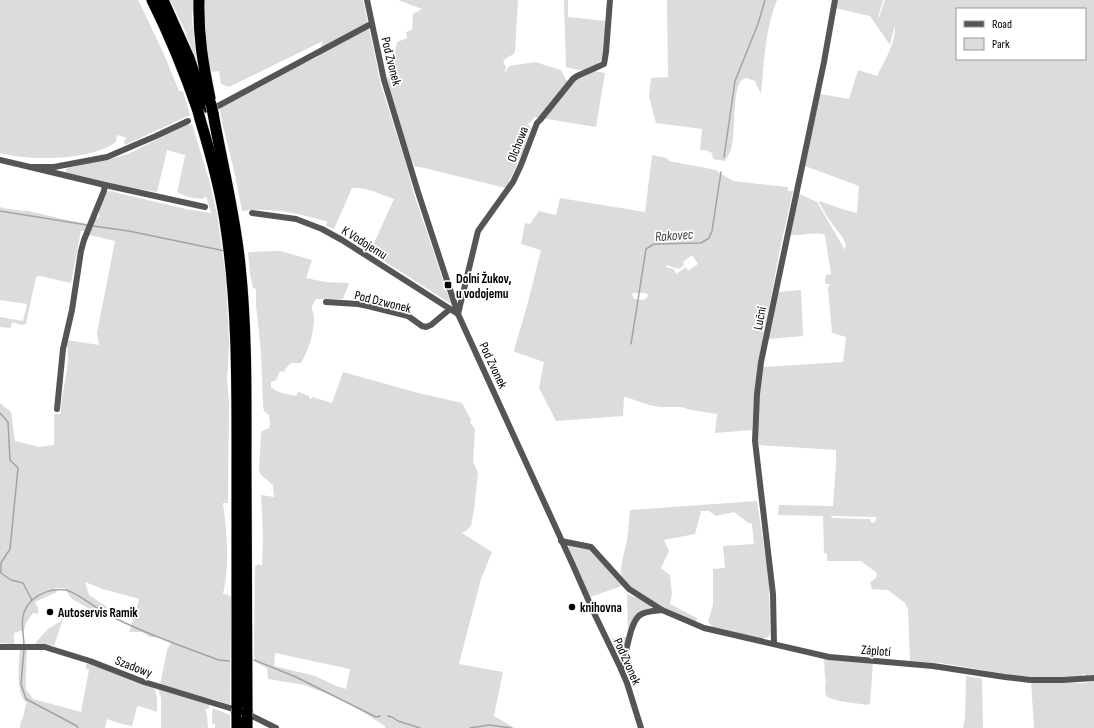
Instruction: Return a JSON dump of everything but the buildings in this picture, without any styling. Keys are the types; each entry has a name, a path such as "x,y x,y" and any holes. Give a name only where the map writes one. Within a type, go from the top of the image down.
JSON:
{"highway":[{"path":"152,0 180,62 208,111"},
{"path":"163,0 189,58 208,111 220,152 235,227 244,301 246,413 242,712 237,728"},
{"path":"199,0 198,20 211,154 226,228 234,301 236,339 242,712 247,728"}],"street":[{"name":"Pod Zvonek","path":"366,0 386,87 418,192 458,314 621,669 627,683 640,727"},
{"name":"Olchowa","path":"458,314 478,231 513,182 537,123 573,79 604,64 610,0"},
{"name":"Luční","path":"774,644 773,594 755,441 757,394 764,346 824,62 835,0"},
{"path":"208,111 371,24"},
{"path":"30,167 54,167 107,157 188,121"},
{"path":"0,160 105,185 206,206"},
{"path":"58,409 63,349 72,310 81,251 105,185"},
{"name":"K Vodojemu","path":"252,213 296,219 322,229 458,314"},
{"name":"Pod Dzwonek","path":"326,302 358,304 408,316 422,326 426,327 431,325 450,308"},
{"name":"Záplotí","path":"561,541 591,547 630,589 662,610 704,628 829,657 933,666 1030,680 1094,678"},
{"path":"621,669 625,661 632,627 636,620 640,615 647,612 662,610"},
{"name":"Szadowy","path":"0,647 52,648 144,682 242,712 276,728"}],"green space":[{"path":"0,0 138,0 163,52 179,91 183,91 190,115 125,145 124,140 127,138 117,135 116,142 105,148 76,156 43,158 12,156 0,153"},
{"path":"170,0 193,0 192,20 197,63 184,28"},
{"path":"205,0 363,0 381,85 414,194 451,304 370,252 394,199 362,188 352,188 334,229 326,226 327,221 294,213 273,210 242,211 220,108 298,66 318,57 323,41 229,87 221,84 219,71 213,72 209,68 205,37"},
{"path":"398,0 518,0 515,51 514,54 503,61 506,67 504,74 509,66 535,62 561,70 566,80 574,82 579,77 595,71 605,73 596,127 535,117 528,124 531,128 523,151 506,188 415,167 394,110 387,79 392,67 397,42 407,38 406,32 412,30 413,14 422,9"},
{"path":"564,0 568,0 568,17 607,21 603,57 592,68 581,70 566,67"},
{"path":"667,0 777,0 767,34 761,94 755,81 746,78 741,81 738,86 731,150 725,161 713,159 712,153 705,150 700,150 702,129 656,123 649,96 651,78 668,77"},
{"path":"837,0 883,0 879,17 885,0 1094,0 1094,675 1085,676 1084,673 1079,677 1032,678 941,663 910,661 908,609 905,603 888,590 872,589 870,582 876,578 877,573 861,561 827,561 827,554 824,553 823,516 778,515 779,505 833,506 836,450 760,445 757,443 760,388 763,367 843,362 846,337 832,333 828,288 830,284 826,284 825,281 826,275 831,274 825,235 817,233 791,235 799,194 817,202 845,250 846,245 843,238 828,218 819,202 820,201 857,213 859,186 805,166 820,94 849,99 858,70 877,76 889,52 894,39 895,26 890,45 870,16 835,8","holes":["830,516 876,517 876,520 873,523 870,519 833,518"]},
{"path":"188,124 192,124 209,180 217,214 226,279 229,340 227,376 229,402 228,503 223,503 227,538 227,571 223,594 227,594 231,597 230,705 160,685 167,650 171,643 161,637 150,637 142,632 129,632 137,612 139,599 103,589 85,582 89,595 107,607 104,617 72,599 65,588 55,588 57,592 35,602 38,608 38,614 33,613 26,623 24,630 14,633 14,644 0,643 0,403 11,412 15,441 39,447 54,445 54,414 61,414 67,369 68,354 66,340 99,345 97,333 115,241 89,235 95,218 99,218 99,211 107,192 112,191 186,209 211,213 206,196 203,199 186,196 177,192 185,155 167,150 157,192 115,185 70,174 66,172 66,169 128,154"},
{"path":"652,155 667,158 669,161 716,170 733,181 788,187 788,191 793,191 780,249 758,364 752,430 715,433 717,414 681,407 660,407 649,405 626,397 624,397 623,416 556,421 539,388 544,362 515,352 514,350 541,250 521,244 525,223 530,224 539,211 556,215 560,198 645,212","holes":["692,255 698,264 688,271 686,267 676,274 674,269 666,267 666,265 679,269 684,265 683,262","646,293 648,295 647,298 643,300 634,299 632,294"]},
{"path":"0,207 28,211 88,224 85,231 81,231 71,283 40,276 36,277 26,324 22,325 12,322 11,328 0,327 0,317 23,321 27,304 0,300"},
{"path":"280,251 312,260 306,278 325,282 349,283 343,299 316,299 312,308 314,323 312,335 304,358 301,363 291,363 284,372 280,371 276,380 271,382 271,387 273,389 282,393 296,396 299,392 309,396 311,399 312,397 332,403 343,372 418,393 462,403 471,420 470,422 475,429 473,462 478,473 471,526 462,533 492,552 481,579 459,664 503,672 494,716 515,728 385,728 385,726 344,700 304,685 268,679 267,668 255,662 255,567 258,564 262,566 263,536 261,495 274,497 273,485 261,475 259,470 261,434 262,431 269,428 270,424 269,415 264,411 263,406 261,352 256,305 256,289 253,288 248,252","holes":["275,653 350,669 346,689 315,676 274,666"]},
{"path":"801,290 803,336 768,339 777,292"},
{"path":"757,501 769,580 770,634 768,637 762,639 713,627 708,622 713,605 713,569 725,568 723,546 754,544 752,524 734,512 716,516 709,511 701,511 695,534 664,540 669,551 661,568 670,575 672,594 670,604 697,618 696,622 642,595 625,581 621,574 627,541 630,510"},
{"path":"568,545 589,549 622,586 590,597"},
{"path":"627,594 652,607 636,616 628,632"},
{"path":"62,618 63,619 54,646 36,644 36,642 48,629 61,621"},
{"path":"626,637 624,656 621,661 611,639"},
{"path":"20,650 27,650 26,689 33,699 81,712 89,670 86,669 86,664 89,663 154,687 157,697 157,712 139,706 137,707 132,726 107,719 105,728 20,728 20,723 27,703 23,699 19,686"},
{"path":"824,659 873,662 870,704 867,705 835,700 826,696"},
{"path":"967,676 982,679 983,728 963,728 965,721"},
{"path":"1094,681 1094,728 1034,728 1031,682 1084,683"},
{"path":"159,688 209,704 209,709 205,709 208,728 161,728 161,698"},
{"path":"213,708 230,715 230,728 215,728 215,724 212,724"}],"waterway":[{"name":"Rakovec","path":"724,157 735,81 758,24 765,0"},
{"name":"Rakovec","path":"631,344 646,249 654,244 701,243 709,238 712,231 721,172"},
{"path":"0,211 87,225"},
{"path":"93,226 129,231 225,251"},
{"path":"0,413 8,422 10,460 18,468 10,549 1,563 1,573 11,580 23,583 32,600 25,611 22,621 24,644"},
{"path":"32,600 53,590 70,591 105,613 133,626 219,660 229,661"},
{"path":"24,650 21,684 26,699 77,726 78,728"},
{"path":"254,660 296,677 376,717 380,716"},
{"path":"388,716 420,728"},
{"path":"470,728 489,725 511,728"}],"place":[{"name":"Dolní Žukov, u vodojemu","path":"448,285"},
{"name":"knihovna","path":"572,607"},
{"name":"Autoservis Ramik","path":"50,612"}]}
